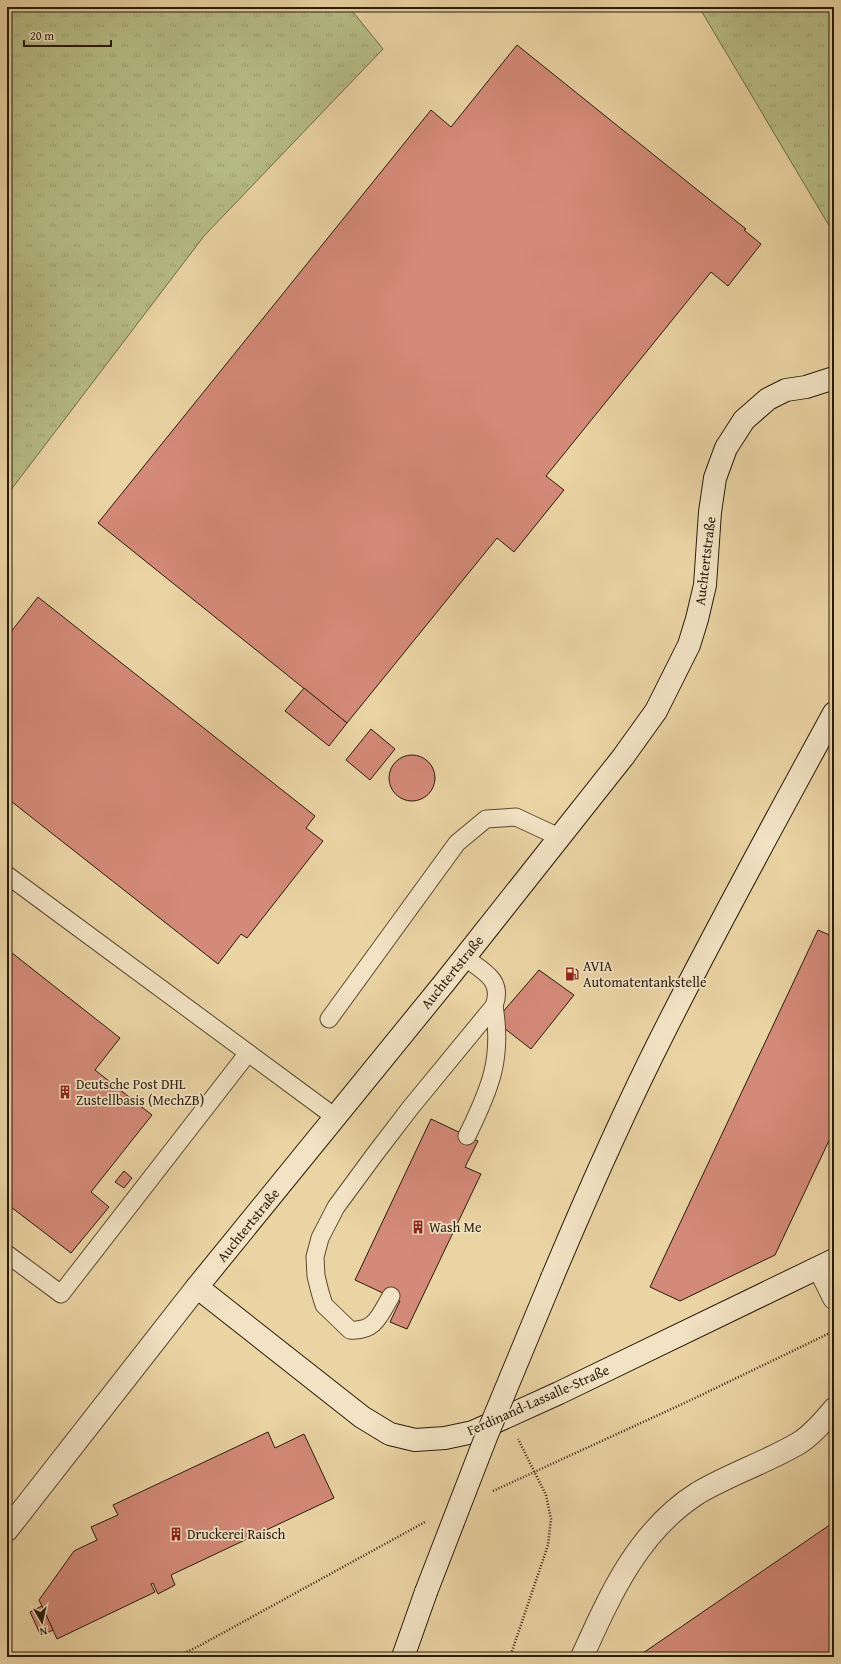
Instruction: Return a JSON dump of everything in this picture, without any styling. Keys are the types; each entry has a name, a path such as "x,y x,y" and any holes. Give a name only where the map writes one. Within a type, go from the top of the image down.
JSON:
{"street":[{"path":"806,387 834,378"},
{"path":"806,387 834,392"},
{"name":"Auchtertstraße","path":"7,1530 197,1287 560,837 623,757 656,711 689,645 704,585 710,512 715,478 726,448 744,420 768,399 786,390 806,387"},
{"path":"403,1657 426,1592 486,1437 604,1156 663,1033 724,914 834,713"},
{"path":"826,1264 834,1298"},
{"name":"Ferdinand-Lassalle-Straße","path":"197,1287 362,1417 390,1434 415,1440 444,1438 473,1432 826,1264"},
{"path":"582,1657 600,1616 624,1570 643,1542 670,1516 698,1494 800,1442 823,1422 834,1409"}],"lane":[{"path":"329,1019 457,843 480,824 486,820 516,817 560,837"},
{"path":"7,875 335,1117"},
{"path":"391,1296 372,1326 362,1331 350,1330 324,1305 316,1276 315,1257 320,1238 336,1207 411,1107 494,1006 498,996 497,987 492,979 464,957"},
{"path":"467,1136 492,1080 498,1038 494,1006"},
{"path":"7,1254 61,1294 248,1053"}],"path":[{"path":"486,1494 834,1331"},
{"path":"507,1417 546,1495 551,1519 548,1544 510,1657"},
{"path":"176,1657 430,1519"}],"green space":[{"path":"7,7 349,7 383,49 204,236 7,495"},
{"path":"699,7 834,7 834,234"}],"building":[{"path":"517,45 746,229 744,230 761,244 728,286 711,272 546,476 564,490 514,552 497,538 347,723 98,523 431,110 451,127"},
{"path":"38,597 315,816 306,828 323,841 247,938 241,934 218,964 7,798 7,637"},
{"path":"304,688 347,723 329,746 285,711"},
{"path":"371,729 395,749 370,780 346,760"},
{"path":"417,755 429,761 434,769 434,787 429,795 421,800 407,801 395,795 390,787 389,773 395,761 403,756"},
{"path":"818,930 834,937 834,1130 775,1255 680,1301 650,1287"},
{"name":"Deutsche Post DHL Zustellbasis (MechZB)","path":"7,949 120,1038 95,1070 152,1115 91,1192 109,1207 71,1253 7,1204 7,1193 10,1189 7,1187"},
{"path":"539,970 574,995 531,1049 495,1021"},
{"name":"Wash Me","path":"431,1119 478,1141 465,1167 481,1174 407,1329 390,1322 400,1301 355,1280"},
{"path":"124,1171 132,1178 124,1188 115,1182"},
{"name":"Druckerei Raisch","path":"268,1432 275,1448 304,1434 334,1498 171,1575 175,1585 158,1594 153,1583 151,1584 155,1592 57,1639 39,1600 74,1551 97,1540 91,1527 118,1515 113,1505"},
{"path":"834,1522 834,1657 645,1657 643,1653"},
{"path":"42,1606 53,1630 41,1636 30,1612"}],"place":[{"name":"AVIA Automatentankstelle","path":"572,974"},
{"name":"Deutsche Post DHL Zustellbasis (MechZB)","path":"65,1092"},
{"name":"Wash Me","path":"418,1227"},
{"name":"Druckerei Raisch","path":"176,1534"}]}
